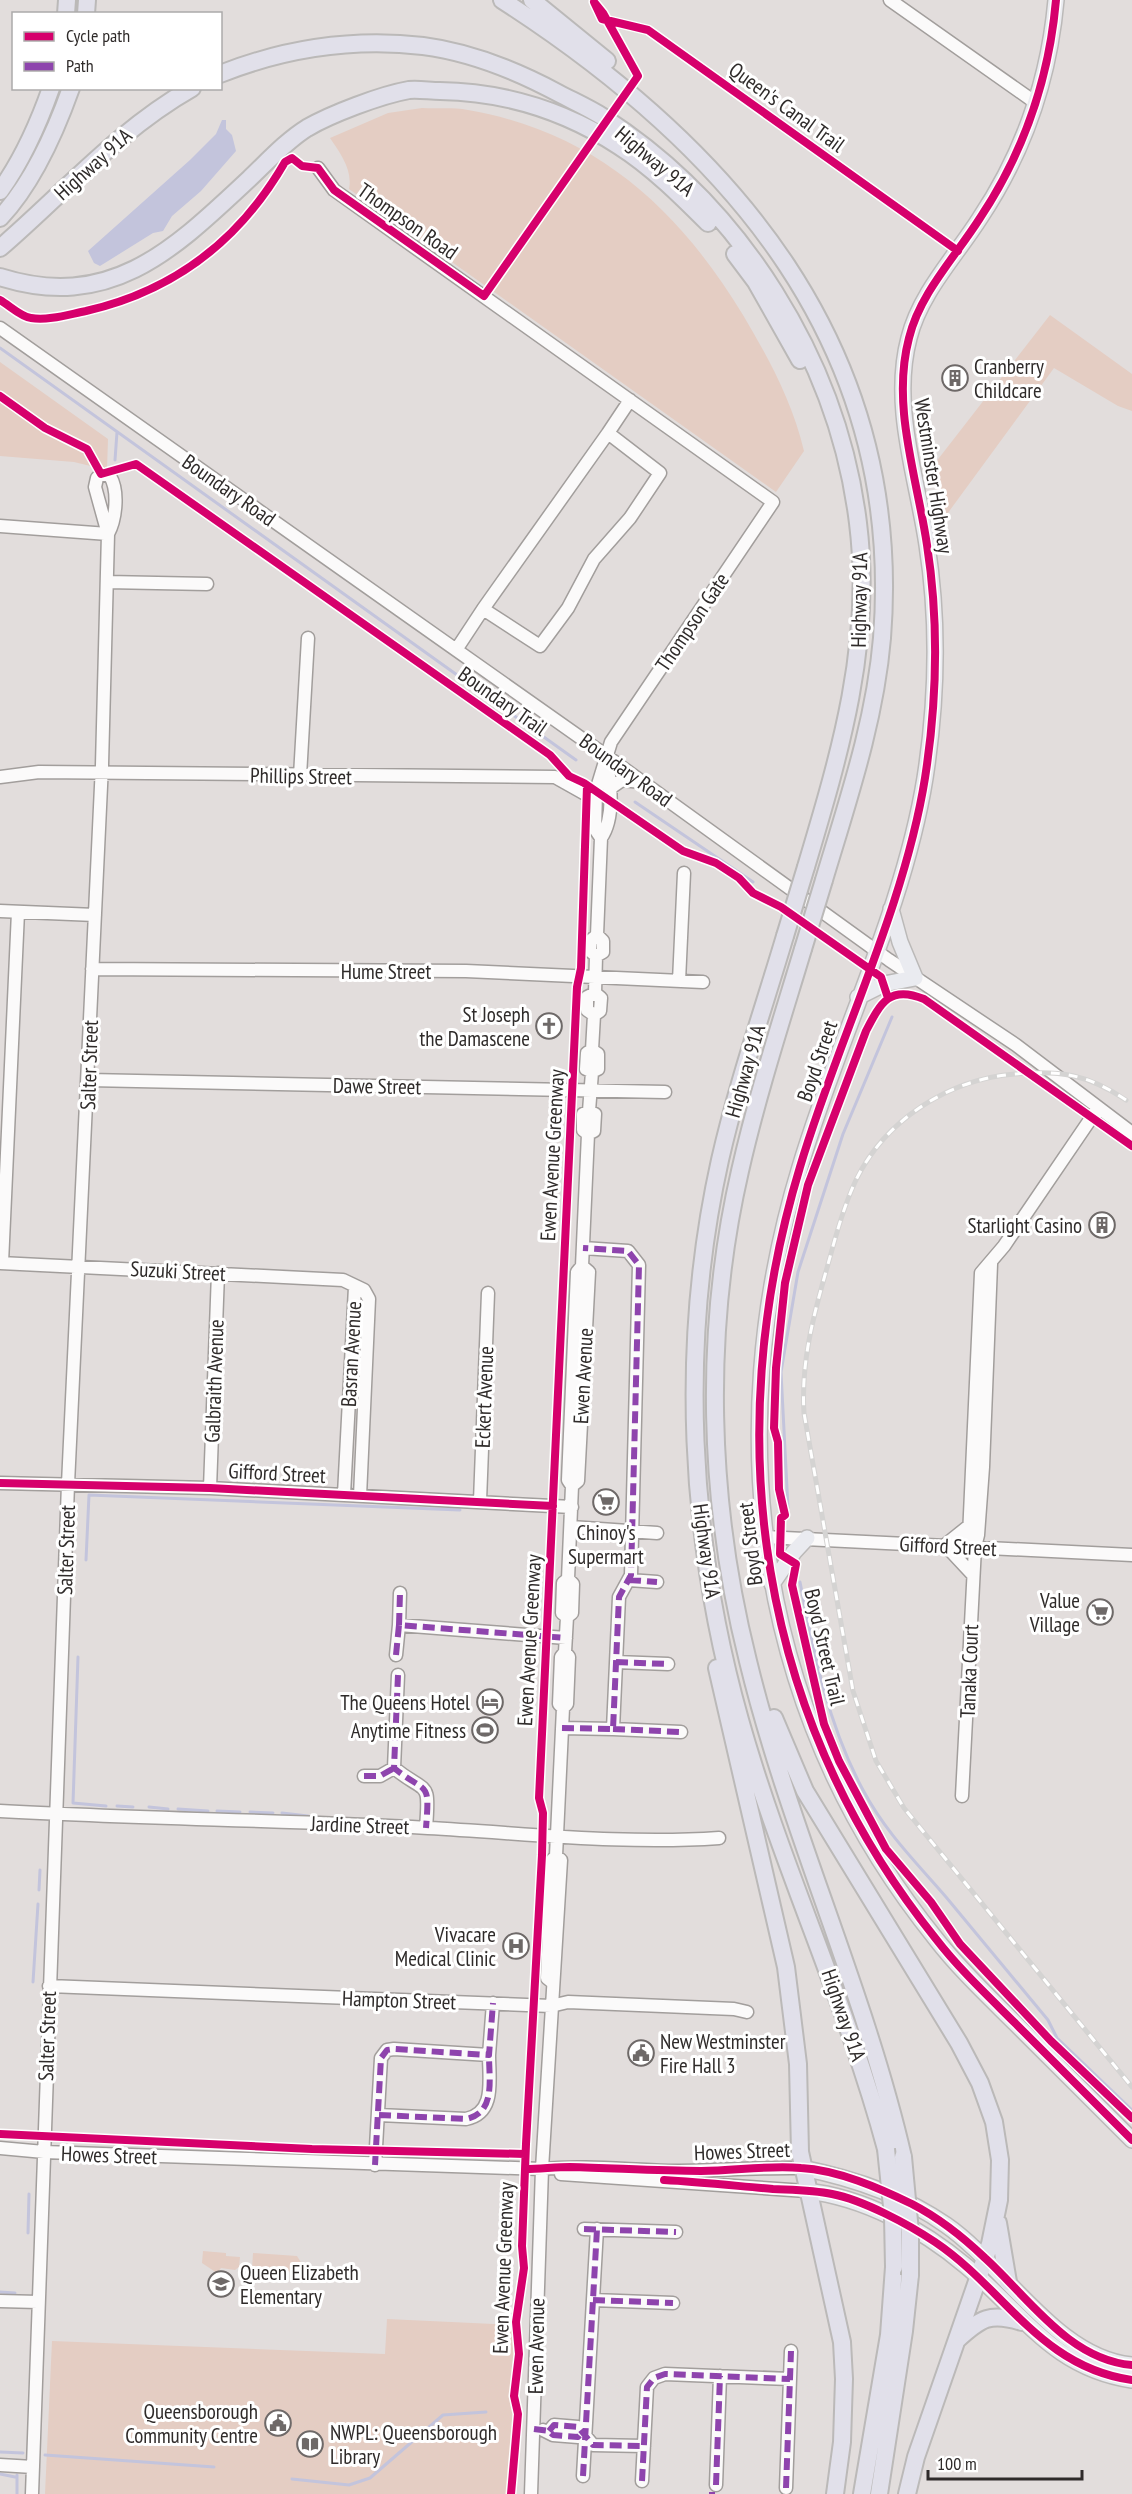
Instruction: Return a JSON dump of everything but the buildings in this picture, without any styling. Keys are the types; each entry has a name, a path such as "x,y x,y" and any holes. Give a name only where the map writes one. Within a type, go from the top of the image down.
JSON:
{"highway":[{"name":"Highway 91A","path":"502,0 565,41 658,116 738,199 763,229 821,321 843,373 867,450 879,516 884,585 882,637 869,722 740,1171 727,1237 718,1316 715,1387 720,1499 729,1573 748,1662 774,1753 876,2056 903,2157 910,2232 910,2276 904,2331 879,2494"},
{"path":"532,0 638,88 658,116"},
{"name":"Highway 91A","path":"222,73 258,59 312,47 368,42 425,46 477,58 531,78 603,116 683,179 763,271 797,328 831,405 844,446 855,498 862,568 860,651 848,722 721,1159 705,1243 699,1302 695,1438 704,1548 714,1607 740,1720 853,2039 886,2149 893,2216 894,2267 889,2335 862,2494"},
{"path":"0,191 16,168 38,126 50,90"},
{"path":"2,216 29,178 49,142 70,90"},
{"name":"Highway 91A","path":"0,248 115,141 158,108 189,90"},
{"path":"0,277 48,286 81,286 106,281 137,269 186,238 306,129 339,112 409,90 474,92 512,99 550,111 621,147 678,194 713,228 756,282 788,336 844,446"},
{"path":"714,1607 717,1673 791,2001 798,2064 800,2146 806,2191 842,2342 844,2379 842,2442 835,2494"},
{"path":"748,1662 766,1697 806,1791 959,2043 980,2083 994,2122 1000,2160 997,2219 1008,2282"},
{"path":"908,2494 916,2457 997,2219"},
{"path":"954,2343 975,2323 986,2318 1008,2318 1022,2322"}],"main road":[{"name":"Westminster Highway","path":"876,950 891,909 924,784 934,682 930,567 903,412 906,349 921,305 982,215 1011,167 1036,103 1049,53 1056,0"},
{"path":"858,998 884,984 915,978 900,942 891,909"},
{"name":"Boyd Street","path":"876,950 800,1165 787,1213 769,1307 760,1434 764,1537 772,1584 784,1639 819,1746 842,1797 884,1868 938,1942 969,1977 1132,2140"},
{"path":"772,1584 794,1552 807,1538"},
{"name":"Howes Street","path":"802,2168 835,2174 914,2205 946,2225 985,2258 1050,2323 1073,2341 1097,2356 1132,2365"},
{"name":"Howes Street","path":"806,2191 834,2194 905,2225 934,2242 978,2278 1022,2322 1072,2361 1102,2374 1132,2380"}],"street":[{"path":"891,0 1036,103"},
{"name":"Thompson Road","path":"318,168 334,190 773,502"},
{"name":"Boundary Road","path":"0,328 605,755 915,978 1016,1046 1132,1133"},
{"path":"456,650 630,400"},
{"path":"483,609 540,646 568,608 594,559 630,518 660,473 608,433"},
{"name":"Thompson Gate","path":"611,742 773,502"},
{"name":"Salter Street","path":"0,526 108,534 102,773 68,1484 32,2494"},
{"path":"107,582 207,584"},
{"path":"300,776 308,638"},
{"name":"Ewen Avenue","path":"601,838 595,829 596,800 605,755 611,742"},
{"name":"Ewen Avenue","path":"531,2494 542,2169 552,1982 547,1978 552,1860 556,1856 563,1708 559,1704 561,1657 565,1653 567,1617 562,1613 563,1583 568,1579 572,1486 578,1481 589,1272 582,1266 588,1134 583,1130 584,1114 589,1111 591,1072 586,1069 586,1053 592,1050 594,1015 587,1010 587,997 595,993 596,956 590,951 591,940 597,935 601,838 608,828 609,789 605,755"},
{"name":"Phillips Street","path":"0,777 39,772 555,777 596,800"},
{"path":"609,789 622,780 642,782"},
{"path":"679,981 684,873"},
{"path":"0,911 95,915"},
{"path":"1,1263 18,912"},
{"name":"Hume Street","path":"92,969 466,972 703,982"},
{"name":"Dawe Street","path":"88,1080 664,1092"},
{"path":"975,1547 969,1536 979,1285 985,1267 991,1264 1098,1108"},
{"path":"583,1248 628,1251 639,1265 632,1531 629,1580 619,1597 614,1730"},
{"name":"Suzuki Street","path":"1,1263 343,1280 355,1287"},
{"path":"975,1547 983,1467 991,1264"},
{"name":"Galbraith Avenue","path":"210,1488 218,1273"},
{"name":"Basran Avenue","path":"344,1494 355,1287 364,1290 369,1299 360,1496"},
{"name":"Eckert Avenue","path":"480,1501 488,1293"},
{"name":"Gifford Street","path":"0,1483 210,1488 480,1501 572,1508"},
{"path":"970,1525 945,1545 974,1575"},
{"path":"571,1527 657,1533"},
{"name":"Gifford Street","path":"764,1537 1132,1556"},
{"name":"Tanaka Court","path":"962,1796 975,1547"},
{"path":"629,1580 657,1582"},
{"path":"396,1655 400,1593"},
{"path":"399,1625 566,1638"},
{"path":"616,1662 668,1664"},
{"path":"394,1768 398,1676"},
{"path":"562,1728 681,1732"},
{"path":"364,1776 380,1776 394,1768"},
{"path":"394,1768 420,1784 427,1793 426,1828"},
{"name":"Jardine Street","path":"0,1811 685,1841 719,1838"},
{"name":"Hampton Street","path":"49,1986 550,2006 568,2002 734,2009 747,2012"},
{"path":"379,2115 466,2119 477,2117 486,2108 489,2097 493,2003"},
{"path":"375,2164 381,2058 387,2050 489,2055"},
{"name":"Howes Street","path":"0,2148 44,2152 542,2169 567,2167 666,2171 802,2168"},
{"name":"Howes Street","path":"542,2169 563,2175 806,2191"},
{"path":"583,2476 593,2300 590,2229 676,2232"},
{"path":"593,2300 673,2303"},
{"path":"0,2301 38,2302"},
{"path":"786,2488 791,2351"},
{"path":"642,2481 647,2387 654,2378 665,2374 790,2379"},
{"path":"713,2490 720,2376"},
{"path":"534,2429 549,2431 553,2435 578,2437 584,2432"},
{"path":"584,2432 593,2445 644,2446"},
{"path":"0,2465 33,2467"}],"shaded area":[{"path":"422,108 468,110 514,121 555,136 594,156 629,181 661,209 718,276 743,315 771,364 793,415 804,451 776,492 349,189 347,168 330,138 388,113"},
{"path":"1050,315 1132,374 1132,411 1118,406 1054,368 942,521 932,467"},
{"path":"0,362 108,439 107,470 74,462 0,456"},
{"path":"203,2251 240,2257 239,2267 235,2270 221,2268 217,2273 202,2263"},
{"path":"253,2253 297,2256 302,2264 301,2269 295,2272 252,2269"},
{"path":"387,2319 513,2325 517,2351 511,2384 513,2414 510,2494 45,2494 52,2341 385,2354"}],"water":[{"path":"222,120 226,120 226,129 232,135 236,151 201,191 172,216 163,231 153,233 100,266 94,263 88,251 190,160 216,134"}],"waterway":[{"path":"0,348 576,760"},
{"path":"115,460 117,432"},
{"path":"635,802 753,882"},
{"path":"788,1508 781,1372 798,1272 843,1134 892,1017"},
{"path":"86,1560 89,1495 460,1510"},
{"path":"800,1582 831,1715 851,1765 881,1820 1048,2020 1057,2038 1132,2110"},
{"path":"78,1657 73,1803 106,1806"},
{"path":"117,1806 133,1807"},
{"path":"149,1807 168,1809"},
{"path":"178,1809 208,1811"},
{"path":"217,1811 240,1812"},
{"path":"250,1812 273,1813"},
{"path":"282,1813 308,1816"},
{"path":"39,1890 40,1870"},
{"path":"33,1982 38,1904"},
{"path":"28,2233 29,2194"},
{"path":"0,2292 15,2293"},
{"path":"292,2479 349,2485 370,2478 443,2415 486,2412"},
{"path":"0,2452 23,2453"},
{"path":"45,2455 214,2467"},
{"path":"0,2474 15,2477"},
{"path":"17,2475 17,2494"}],"railway":[{"path":"1126,1100 1086,1079 1046,1073 1015,1074 966,1084 922,1106 902,1121 868,1158 847,1203 812,1326 804,1378 804,1413 853,1691 876,1761 904,1808 1132,2087"}],"marked path":[{"path":"562,1728 613,1729 619,1597 631,1575 639,1265 628,1251 583,1248"},
{"path":"629,1580 657,1582"},
{"path":"399,1625 400,1593"},
{"path":"396,1655 399,1625 566,1638"},
{"path":"616,1662 668,1664"},
{"path":"398,1675 394,1768 424,1789 427,1801 426,1828"},
{"path":"613,1729 681,1732"},
{"path":"364,1776 380,1776 394,1768"},
{"path":"375,2165 381,2058 387,2050 394,2049 489,2055 493,2003"},
{"path":"379,2115 466,2119 476,2116 482,2110 489,2094 489,2055"},
{"path":"584,2229 676,2232"},
{"path":"583,2476 597,2229"},
{"path":"593,2300 673,2303"},
{"path":"786,2488 791,2351"},
{"path":"642,2481 647,2387 654,2378 665,2374 790,2379"},
{"path":"716,2485 720,2376"},
{"path":"549,2431 554,2425 578,2427 593,2445 644,2446"},
{"path":"534,2429 549,2431 553,2435 578,2437 583,2431"}],"cycle path":[{"path":"1056,0 1047,58 1022,141 996,193 930,290 914,321 909,338 904,364 904,415 927,545 935,632 934,691 929,749 915,827 902,876 815,1119 800,1167 775,1269 762,1370 760,1472 771,1571 793,1669 828,1763 876,1853 936,1939 955,1962 1132,2140"},
{"name":"Queen's Canal Trail","path":"0,300 27,317 45,319 118,302 148,290 176,276 225,238 267,190 285,162 292,158 302,166 318,168 334,190 484,296 638,76 603,13 594,2 602,19 648,30 958,251"},
{"name":"Boundary Trail","path":"0,396 45,428 87,449 101,474 136,464 550,755 569,776 584,783 683,851 716,863 739,878 753,893 781,907 881,977 888,998"},
{"name":"Ewen Avenue Greenway","path":"511,2494 518,2414 514,2396 519,2354 516,2322 524,2268 522,2246 526,2144 542,1855 543,1813 539,1798 577,987 581,968 587,786"},
{"name":"Boyd Street Trail","path":"1132,1146 924,999 903,994 888,999 882,1004 866,1031 808,1185 785,1283 776,1368 774,1428 778,1442 779,1489 785,1515 781,1518 780,1554 796,1564 792,1585 824,1724 839,1761 886,1849 931,1902 960,1944 1051,2041 1132,2118"},
{"path":"0,1483 210,1488 553,1506"},
{"path":"0,2134 312,2149 525,2154"},
{"path":"525,2169 570,2167 701,2171 788,2167 815,2169 844,2176 886,2192 932,2215 977,2250 1034,2308 1069,2339 1088,2352 1109,2361 1132,2365"},
{"path":"664,2180 818,2192 844,2197 871,2207 899,2220 935,2242 960,2261 1025,2324 1072,2360 1100,2372 1132,2380"}],"place":[{"name":"Cranberry Childcare","path":"955,378"},
{"name":"St Joseph the Damascene","path":"549,1026"},
{"name":"Starlight Casino","path":"1102,1225"},
{"name":"Chinoy's Supermart","path":"606,1502"},
{"name":"Value Village","path":"1100,1612"},
{"name":"The Queens Hotel","path":"490,1702"},
{"name":"Anytime Fitness","path":"485,1730"},
{"name":"Vivacare Medical Clinic","path":"516,1946"},
{"name":"New Westminster Fire Hall 3","path":"641,2053"},
{"name":"Queen Elizabeth Elementary","path":"221,2284"},
{"name":"Queensborough Community Centre","path":"278,2423"},
{"name":"NWPL: Queensborough Library","path":"310,2444"}]}
